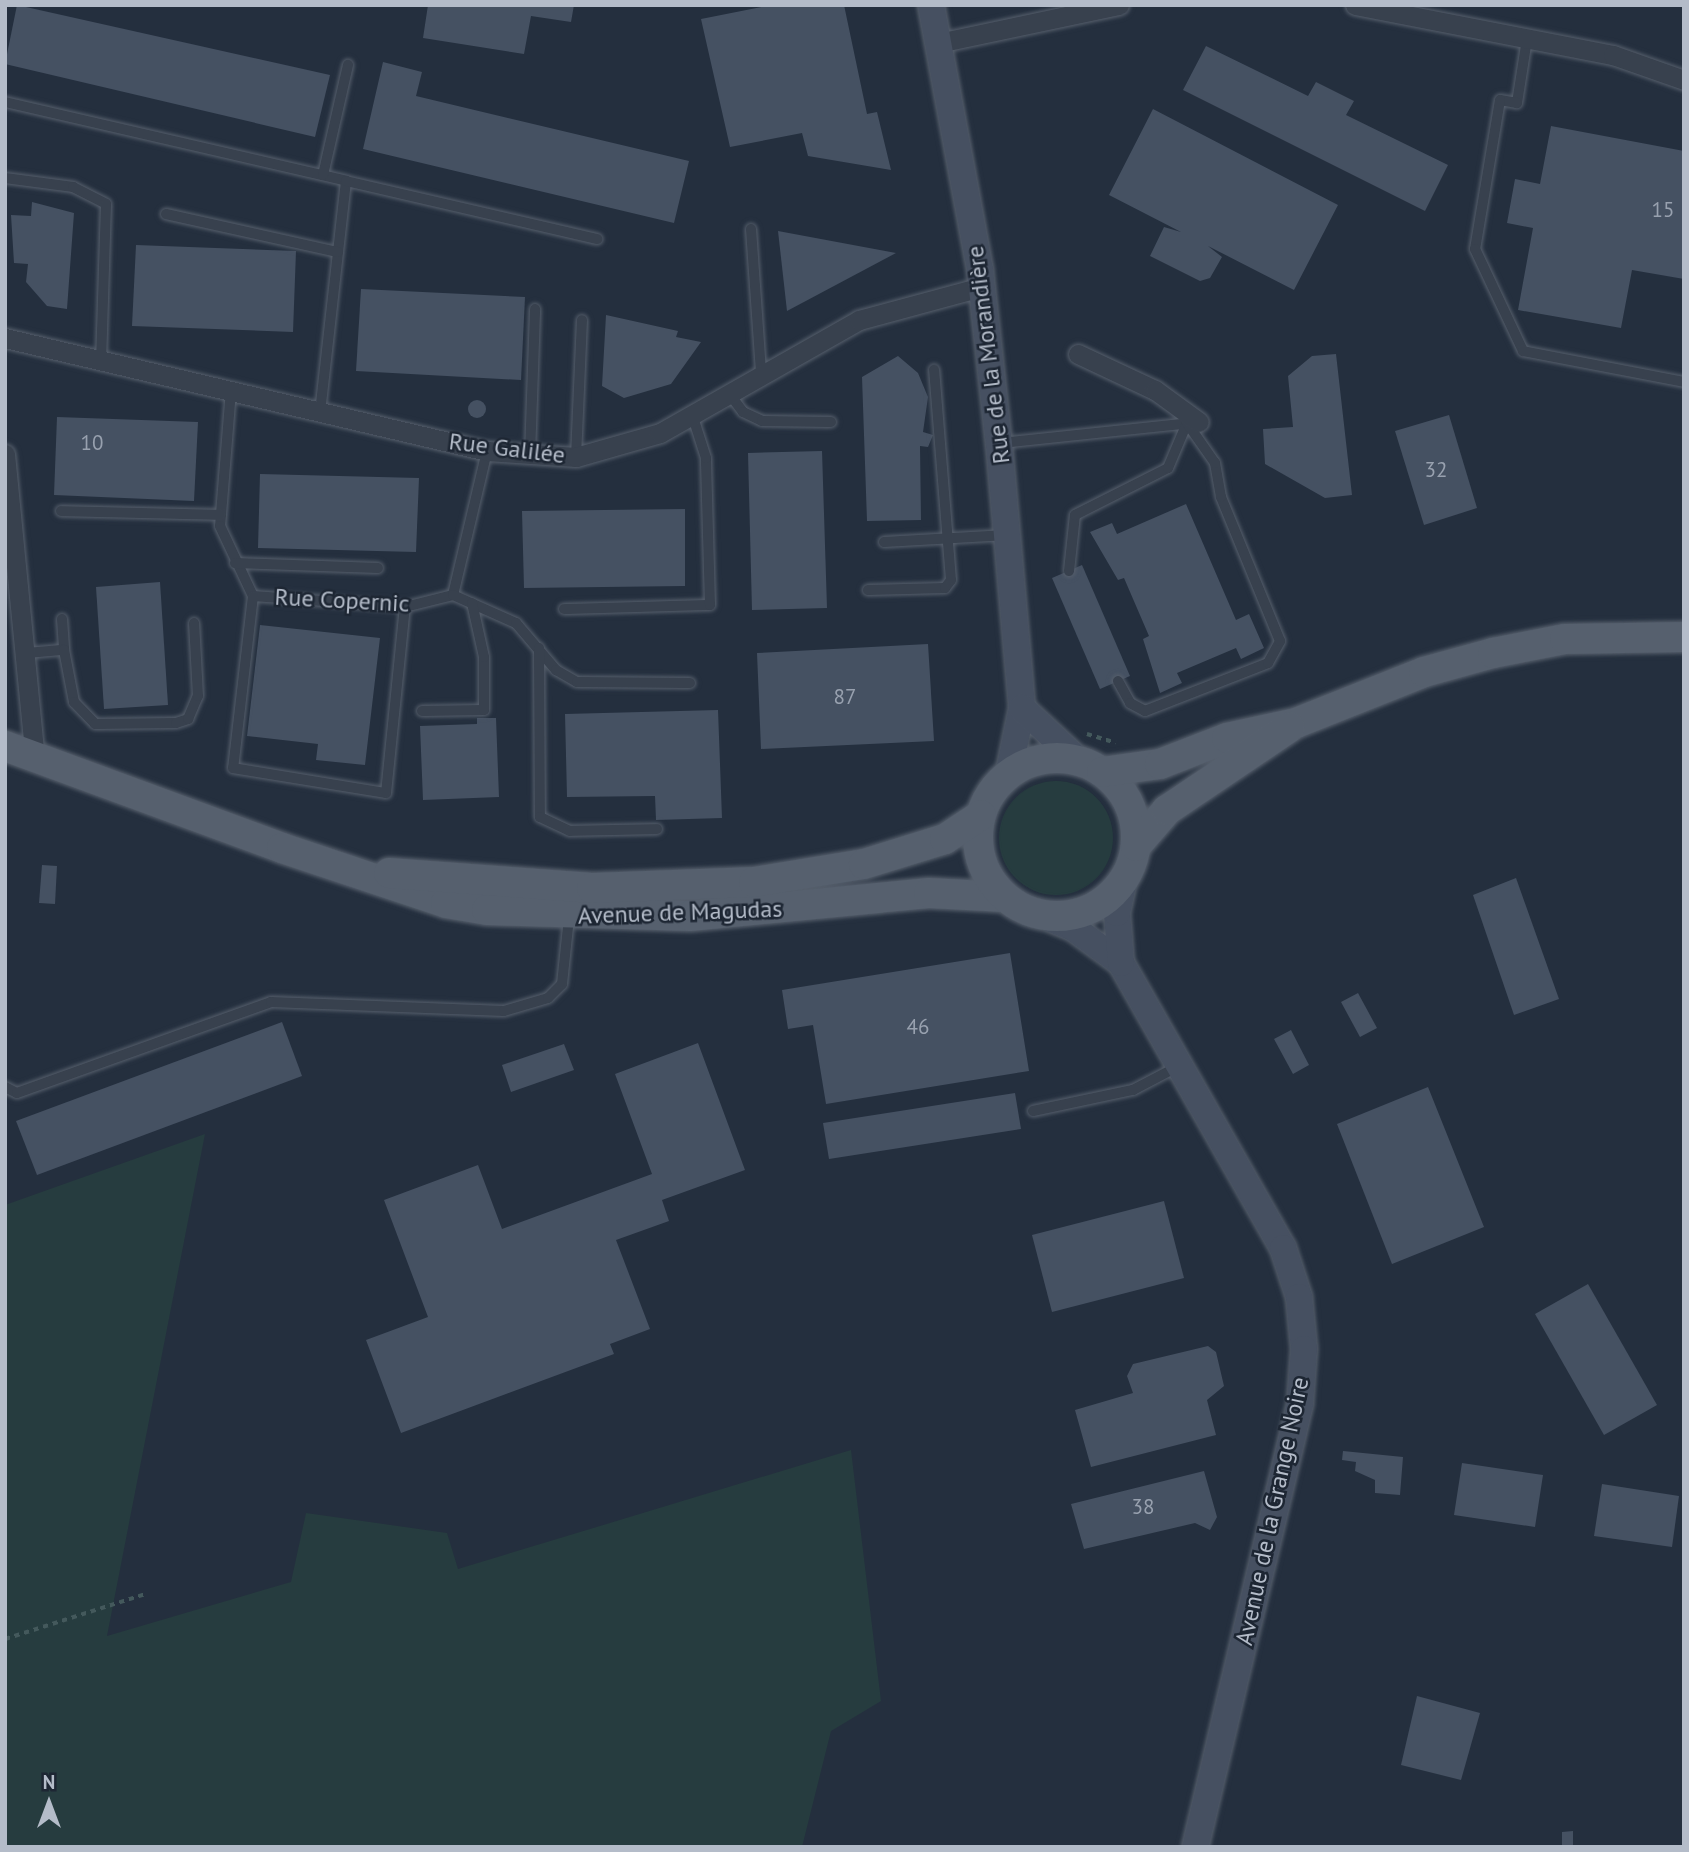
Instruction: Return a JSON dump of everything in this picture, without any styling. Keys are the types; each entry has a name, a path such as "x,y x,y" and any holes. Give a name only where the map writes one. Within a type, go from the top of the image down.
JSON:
{"main road":[{"path":"1296,723 1167,810 1136,846 1124,879 1087,910 1039,914 1005,897 981,859 981,815 1008,776 1054,759 1091,767 1160,764 1227,738 1296,723 1424,672 1493,653 1566,639 1684,637"},
{"name":"Avenue de Magudas","path":"5,746 446,903 569,917 771,911 929,893 1005,897"},
{"path":"1091,767 1129,804 1136,846"},
{"name":"Avenue de Magudas","path":"360,871 592,888 754,882 864,864 945,839 981,815"}],"street":[{"name":"Rue de la Morandière","path":"931,5 981,287 999,444 1022,708 1008,776"},
{"path":"938,43 1119,5"},
{"path":"1355,5 1613,55 1684,80"},
{"name":"Rue Galilée","path":"5,338 486,451 576,457 620,449 692,413 761,371 859,320 981,287"},
{"path":"1079,354 1155,390 1193,423"},
{"path":"5,454 27,653 35,758"},
{"path":"1022,708 1091,767"},
{"name":"Avenue de la Grange Noire","path":"1121,963 1117,913 1124,879"},
{"name":"Avenue de la Grange Noire","path":"1039,914 1072,927 1121,963 1283,1248 1299,1297 1304,1349 1300,1404 1195,1847"}],"lane":[{"path":"1527,39 1517,103 1500,100 1475,249 1524,351 1684,382"},
{"path":"323,175 348,65"},
{"path":"5,102 597,239"},
{"path":"5,178 73,187 106,204 102,362"},
{"path":"320,412 346,180"},
{"path":"166,214 338,252"},
{"path":"751,229 761,371"},
{"path":"530,456 535,309"},
{"path":"576,457 582,320"},
{"path":"868,590 945,588 951,580 951,539 934,370"},
{"name":"Rue Copernic","path":"231,390 221,515 223,540 253,596 405,607 453,595"},
{"path":"727,391 743,412 762,421 831,422"},
{"path":"564,609 710,605 706,458 692,413"},
{"path":"999,444 1193,423"},
{"path":"1118,681 1130,703 1145,711 1268,663 1280,641 1221,497 1215,464 1193,423"},
{"path":"1069,570 1075,515 1168,468 1193,423"},
{"path":"486,451 453,595 516,623 577,682 690,683"},
{"path":"61,511 221,515"},
{"path":"884,542 1007,535"},
{"path":"235,563 378,568"},
{"path":"253,596 233,768 386,793 405,607"},
{"path":"422,711 484,709 484,657 472,603"},
{"path":"62,619 64,650 74,702 85,718 109,725 176,723 188,719 198,696 194,624"},
{"path":"539,648 540,817 570,831 657,829"},
{"path":"27,653 64,650"},
{"path":"5,1087 17,1093 271,1002 515,1008 548,998 562,984 569,917"},
{"path":"1033,1111 1133,1090 1180,1066"}],"path":[{"path":"5,1639 145,1594"}],"green space":[{"path":"1056,781 1078,785 1088,790 1104,806 1109,816 1113,838 1109,860 1104,870 1088,886 1078,891 1056,895 1034,891 1024,886 1008,870 1003,860 999,838 1003,816 1008,806 1024,790 1034,785"},
{"path":"205,1134 107,1636 291,1582 306,1513 447,1533 458,1569 851,1450 881,1701 831,1731 802,1847 5,1847 5,1205"}],"building":[{"path":"17,5 330,75 315,137 5,64"},
{"path":"428,5 574,5 571,22 531,16 524,54 423,38"},
{"path":"772,5 844,5 867,114 877,112 891,170 808,156 802,133 730,147 701,19"},
{"path":"1206,46 1308,96 1316,82 1354,101 1346,115 1448,165 1425,211 1183,90"},
{"path":"383,62 422,72 416,96 689,161 674,223 363,149"},
{"path":"1153,109 1338,205 1294,290 1208,246 1222,257 1210,278 1200,281 1150,256 1164,227 1181,232 1109,195"},
{"path":"1551,126 1684,151 1684,279 1632,270 1621,328 1518,310 1533,228 1507,223 1515,179 1540,184"},
{"path":"32,202 74,213 67,309 47,306 26,282 28,264 14,263 11,215 31,216"},
{"path":"778,231 896,253 787,311"},
{"path":"136,245 296,251 293,332 132,326"},
{"path":"361,289 525,297 521,380 356,371"},
{"path":"606,315 678,331 676,337 701,342 671,384 624,398 602,386"},
{"path":"1336,354 1352,495 1325,498 1265,464 1263,429 1293,427 1288,376 1312,356"},
{"path":"898,356 918,373 928,397 923,432 933,435 928,447 920,446 921,520 867,521 862,377"},
{"path":"473,400 481,400 486,409 484,416 473,418 468,413 468,405"},
{"path":"1449,415 1477,508 1424,525 1395,431"},
{"path":"57,417 198,422 194,501 54,495"},
{"path":"822,451 827,608 752,610 748,453"},
{"path":"260,474 419,478 416,552 258,548"},
{"path":"1186,504 1236,620 1249,614 1264,648 1241,659 1236,648 1177,673 1182,683 1160,693 1143,639 1149,636 1124,578 1118,580 1090,532 1112,523 1117,534"},
{"path":"685,509 685,586 524,588 522,511"},
{"path":"1082,565 1130,676 1100,689 1052,578"},
{"path":"160,582 168,705 104,709 96,587"},
{"path":"260,625 380,638 365,765 316,760 318,744 247,736"},
{"path":"928,644 934,741 761,749 757,653"},
{"path":"718,710 722,818 656,820 655,796 567,797 565,714"},
{"path":"477,718 496,718 499,797 423,800 420,726 477,724"},
{"path":"42,865 57,866 55,904 39,903"},
{"path":"1516,878 1559,999 1514,1015 1473,895"},
{"path":"1010,953 1029,1071 826,1104 813,1025 788,1029 782,990"},
{"path":"1358,993 1377,1028 1360,1037 1341,1002"},
{"path":"282,1022 302,1076 37,1175 16,1121"},
{"path":"1291,1030 1309,1065 1293,1074 1274,1039"},
{"path":"698,1043 745,1170 662,1200 669,1221 616,1240 650,1329 610,1344 614,1354 401,1433 366,1340 428,1317 384,1200 478,1165 502,1229 652,1174 615,1074"},
{"path":"564,1044 574,1070 511,1092 502,1065"},
{"path":"1428,1087 1484,1227 1392,1264 1337,1124"},
{"path":"1015,1093 1021,1129 829,1159 823,1123"},
{"path":"1164,1201 1184,1278 1052,1312 1032,1235"},
{"path":"1588,1284 1657,1405 1604,1435 1535,1314"},
{"path":"1208,1346 1216,1352 1224,1386 1207,1400 1216,1435 1091,1467 1075,1410 1133,1393 1127,1376 1133,1364"},
{"path":"1343,1451 1403,1457 1400,1495 1375,1493 1375,1480 1355,1471 1356,1462 1342,1460"},
{"path":"1462,1463 1543,1475 1535,1527 1454,1515"},
{"path":"1204,1471 1217,1517 1210,1530 1195,1523 1084,1549 1071,1504"},
{"path":"1602,1484 1679,1496 1672,1547 1594,1536"},
{"path":"1417,1696 1480,1713 1461,1780 1401,1765"},
{"path":"1573,1831 1573,1847 1562,1847 1562,1832"}]}
